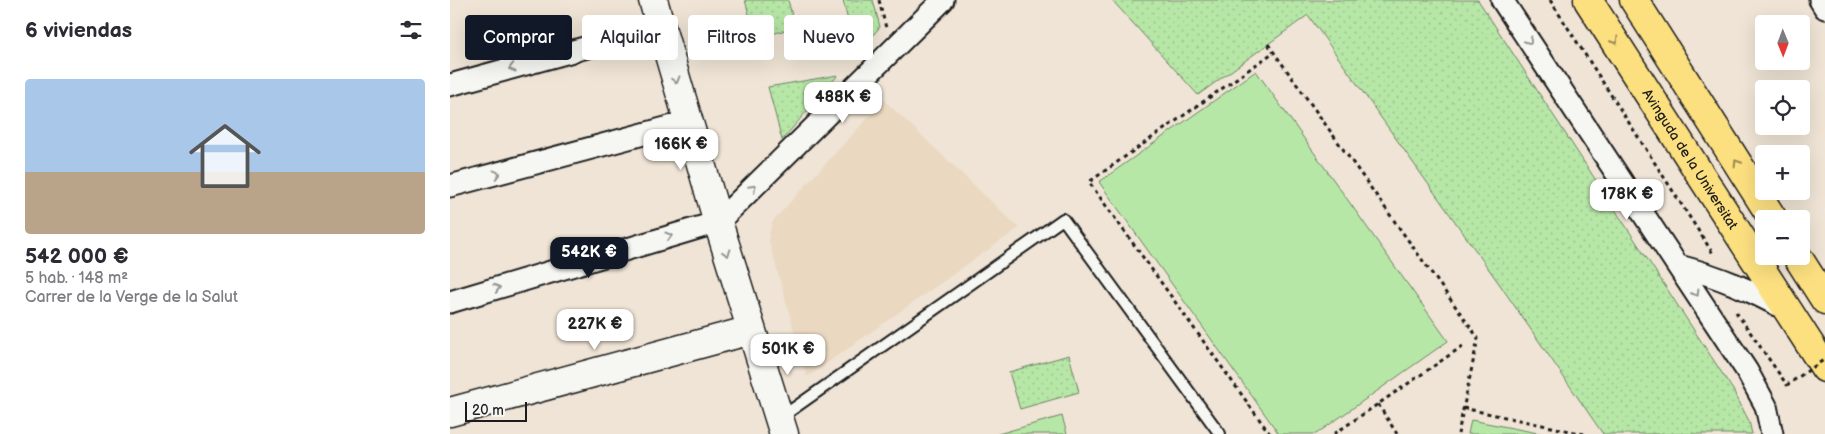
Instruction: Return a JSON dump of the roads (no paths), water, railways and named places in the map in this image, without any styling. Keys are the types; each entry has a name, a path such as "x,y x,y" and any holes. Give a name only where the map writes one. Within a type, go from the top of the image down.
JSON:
{"main road":[{"name":"Avinguda de la Universitat","path":"1588,0 1825,368"},
{"path":"1634,0 1767,210"},
{"path":"1803,265 1825,300"}],"street":[{"path":"653,0 657,15"},
{"path":"450,302 718,222 943,0"},
{"path":"1502,0 1747,370 1766,406 1772,434"},
{"path":"1820,0 1825,8"},
{"path":"450,85 582,49"},
{"path":"670,60 782,426"},
{"path":"450,186 688,122"},
{"path":"1679,266 1728,281 1790,312"},
{"path":"450,412 751,330"}],"lane":[{"path":"782,426 1063,219 1220,434"}]}
